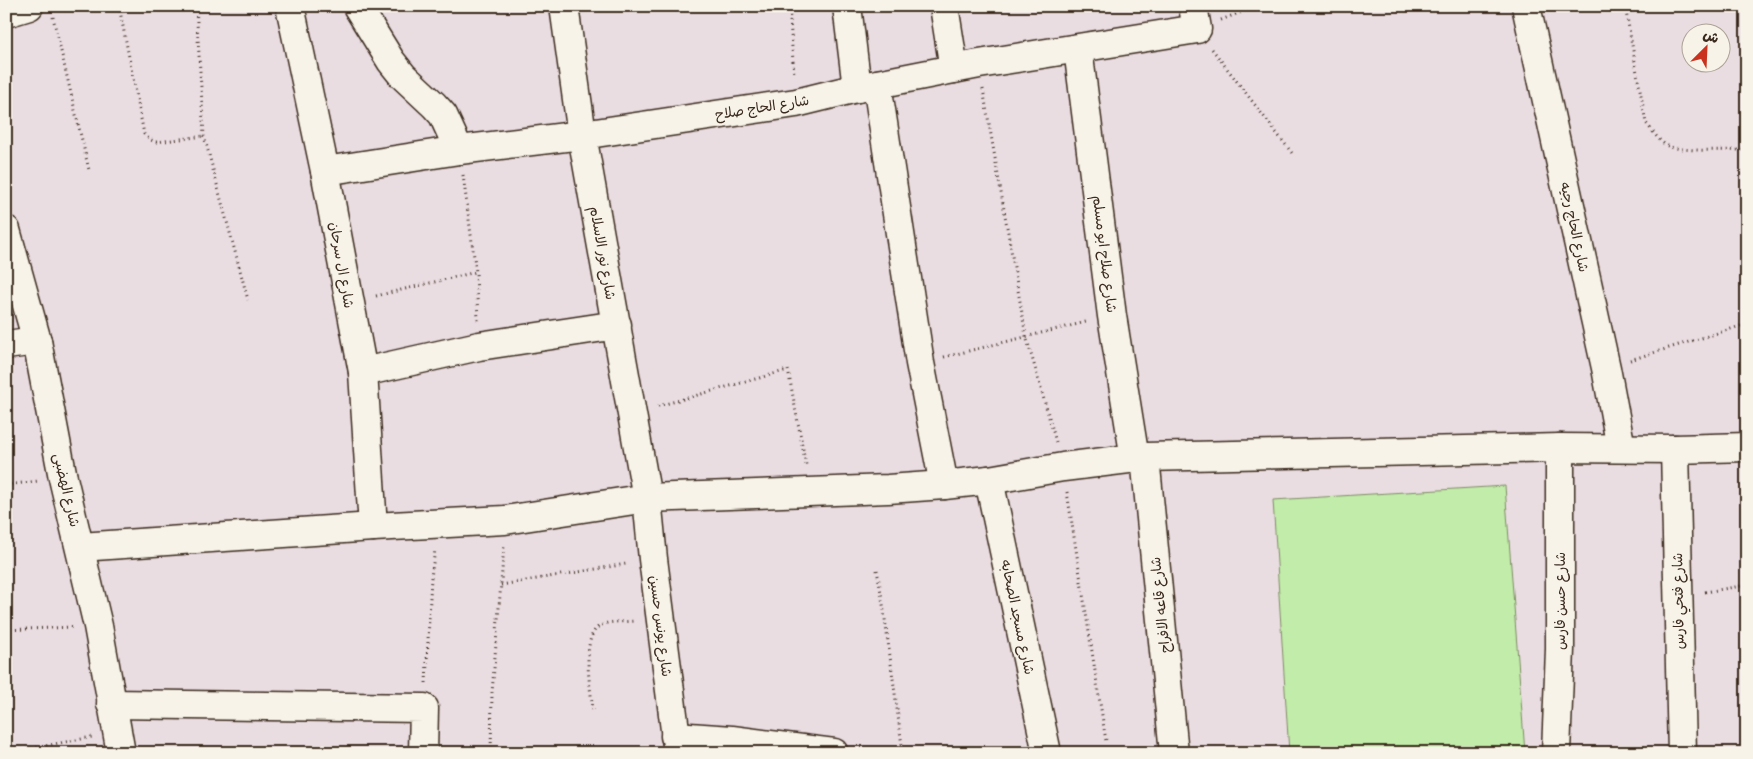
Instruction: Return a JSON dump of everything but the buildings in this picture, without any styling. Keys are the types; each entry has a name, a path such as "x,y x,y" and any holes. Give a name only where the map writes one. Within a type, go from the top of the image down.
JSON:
{"street":[{"name":"شارع ال سرحان","path":"290,6 325,171 363,372 373,527"},
{"path":"357,6 391,61 415,88 439,109 459,150"},
{"name":"شارع نور الاسلام","path":"564,6 582,135 647,498"},
{"path":"847,6 867,86 944,485"},
{"path":"944,6 966,67"},
{"name":"شارع الحاج رجيه","path":"1526,6 1606,368 1621,448"},
{"path":"6,13 41,11"},
{"name":"شارع الحاج صلاح","path":"325,171 459,150 582,135 796,103 867,86 966,67 1078,49 1195,18"},
{"name":"شارع صلاح ابو مسلم","path":"1078,49 1112,316 1140,458"},
{"name":"شارع الهضبى","path":"6,230 37,341 63,478 98,626 119,743"},
{"path":"363,372 479,346 617,325"},
{"path":"6,344 37,341"},
{"path":"80,547 505,520 647,498 944,485 990,480 1063,466 1140,458 1560,448 1675,449 1747,447"},
{"name":"شارع حسن فارس","path":"1556,753 1560,650 1560,448"},
{"name":"شارع فتحي فارس","path":"1675,449 1682,753"},
{"name":"شارع قاعه الافراح","path":"1140,458 1174,753"},
{"name":"شارع مسجد الصحابه","path":"990,480 1047,753"},
{"name":"شارع يونس حسين","path":"647,498 652,560 677,744"},
{"path":"111,704 424,708 423,753"},
{"path":"677,744 732,740 834,753"}],"path":[{"path":"119,6 144,134 156,142 204,136"},
{"path":"196,6 204,136 248,300"},
{"path":"789,6 796,103"},
{"path":"1257,6 1195,18 1292,153"},
{"path":"1625,6 1646,123 1654,134 1667,146 1682,149 1747,150"},
{"path":"41,11 89,170"},
{"path":"966,67 1026,336 1063,466 1106,741"},
{"path":"459,150 476,272 479,346"},
{"path":"349,302 476,272"},
{"path":"920,363 1112,316"},
{"path":"1606,368 1747,324"},
{"path":"632,414 788,370 811,492"},
{"path":"491,753 492,693 505,520"},
{"path":"424,708 431,577 439,524"},
{"path":"501,585 652,560"},
{"path":"877,570 903,753"},
{"path":"1678,596 1747,585"},
{"path":"593,710 587,647 590,636 602,624 660,618"},
{"path":"6,630 98,626"},
{"path":"7,753 119,743"}],"green space":[{"path":"1505,486 1525,753 1289,753 1273,500"}]}
